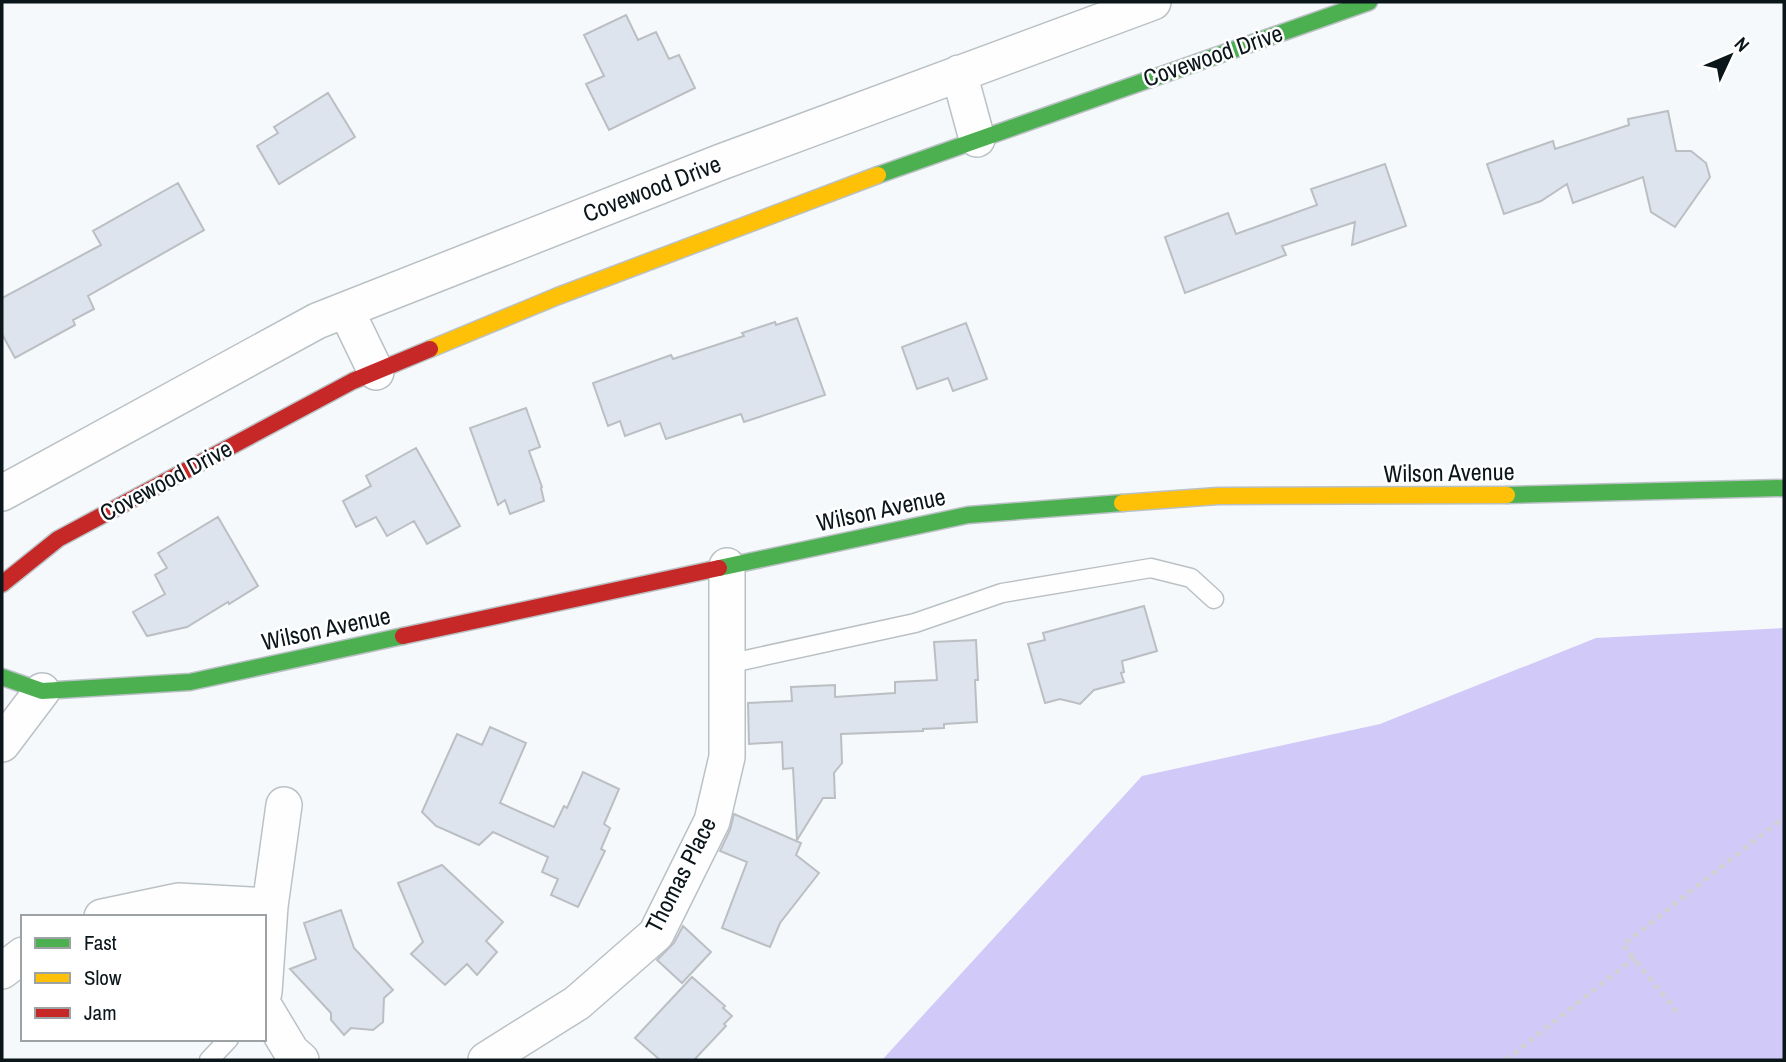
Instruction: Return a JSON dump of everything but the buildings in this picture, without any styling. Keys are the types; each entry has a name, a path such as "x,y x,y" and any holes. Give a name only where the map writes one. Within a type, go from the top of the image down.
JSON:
{"main road":[{"name":"Covewood Drive","path":"2,584 58,539 353,381 558,296 977,139 1369,2"},
{"name":"Wilson Avenue","path":"2,677 42,691 190,682 968,515 1218,496 1449,497 1784,488"}],"street":[{"name":"Covewood Drive","path":"2,493 317,321 721,162 1153,2"},
{"path":"959,73 977,139"},
{"path":"346,310 376,372"},
{"name":"Thomas Place","path":"486,1060 577,1003 656,934 712,821 727,757 727,566"},
{"path":"2,744 42,691"},
{"path":"266,963 270,906 284,805"},
{"path":"112,915 178,901 270,906"},
{"path":"2,971 21,957"},
{"path":"266,1009 291,1051 301,1060"}],"lane":[{"path":"727,664 915,623 1002,593 1151,568 1191,579 1214,599"},
{"path":"209,1060 227,1041"}],"path":[{"path":"1676,1012 1623,945 1784,817"},
{"path":"1506,1060 1634,958"}],"shaded area":[{"path":"1784,628 1784,1060 882,1060 1142,776 1380,724 1596,638"}],"traffic: fast":[{"path":"878,175 1369,2"},
{"path":"1507,495 1784,488"},
{"path":"719,568 968,515 1122,503"},
{"path":"2,677 42,691 190,682 403,636"}],"traffic: slow":[{"path":"430,349 558,296 878,175"},
{"path":"1122,503 1218,496 1507,495"}],"traffic: jam":[{"path":"2,584 58,539 353,381 430,349"},
{"path":"403,636 719,568"}]}
